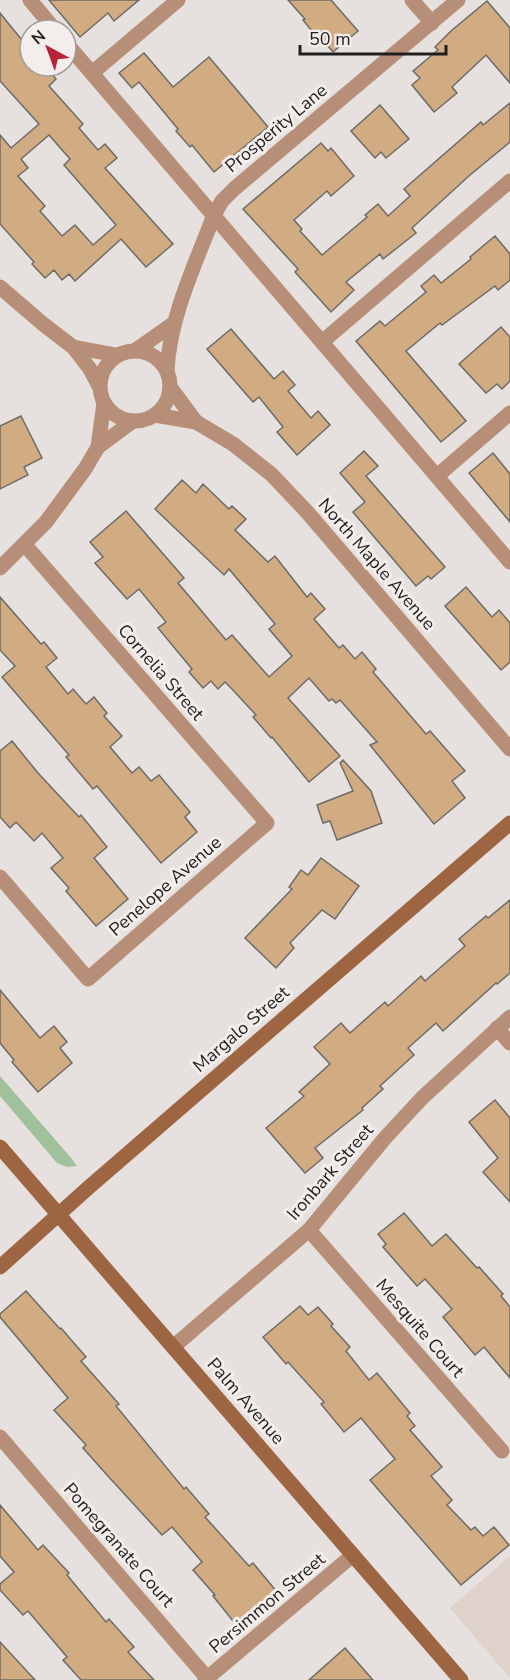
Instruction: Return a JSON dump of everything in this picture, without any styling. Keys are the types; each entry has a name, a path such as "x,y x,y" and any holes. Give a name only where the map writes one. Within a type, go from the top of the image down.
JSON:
{"main road":[{"name":"Margalo Street","path":"0,1267 510,823"},
{"name":"Palm Avenue","path":"0,1147 461,1680"}],"street":[{"path":"30,0 45,18"},
{"path":"92,73 178,0"},
{"path":"412,0 432,23"},
{"name":"Prosperity Lane","path":"167,370 168,347 173,324 214,215 222,201 458,0"},
{"path":"78,57 510,562"},
{"path":"322,342 510,181"},
{"path":"0,286 73,347 90,369 99,386 104,403 98,447"},
{"path":"73,347 116,355 136,350 173,324"},
{"path":"136,350 147,352 157,358 167,370"},
{"path":"99,386 104,368 116,355"},
{"name":"North Maple Avenue","path":"167,370 170,387 196,423"},
{"path":"155,415 166,403 170,387"},
{"path":"104,403 119,417 133,421"},
{"path":"437,476 510,413"},
{"name":"North Maple Avenue","path":"133,421 140,421 155,415 196,423 213,431 254,460 289,492 510,749"},
{"path":"0,568 25,545 67,495 98,447 133,421"},
{"name":"Cornelia Street","path":"25,545 267,823"},
{"name":"Penelope Avenue","path":"0,877 88,979 267,823"},
{"name":"Ironbark Street","path":"173,1347 309,1230 385,1138 422,1098 510,1017"},
{"path":"497,1028 510,1043"},
{"name":"Mesquite Court","path":"309,1230 502,1451"},
{"name":"Pomegranate Court","path":"0,1437 206,1679"},
{"name":"Persimmon Street","path":"206,1679 353,1556"}],"shaded area":[{"path":"510,1556 510,1678 450,1608"}],"green space":[{"path":"0,1076 77,1166 67,1167 57,1163 0,1096"}],"building":[{"path":"49,0 139,0 114,21 108,13 80,37 78,18 64,18"},
{"path":"288,0 331,0 358,31 333,52 317,33 315,35 303,20 305,19"},
{"path":"487,1 510,28 510,83 486,55 452,87 457,93 434,112 412,85 420,78 413,71 438,50 435,47 451,31"},
{"path":"0,13 18,35 18,78 55,78 49,86 83,124 79,128 98,150 105,144 117,158 105,168 173,244 146,267 121,239 75,281 69,274 62,280 54,270 45,278 0,224 0,135 11,148 39,124 0,81","holes":["49,135 70,159 64,165 116,225 93,245 75,225 62,236 40,211 45,206 18,176 28,168 21,159"]},
{"path":"144,53 173,87 209,57 268,127 214,172 192,145 190,147 176,131 178,129 139,82 132,88 119,73"},
{"path":"510,103 510,142 412,228 416,233 383,259 380,254 346,282 354,290 331,312 295,272 298,269 243,209 321,143 328,151 331,148 354,176 331,196 327,191 294,220 302,229 300,231 322,255 367,217 365,215 378,204 388,216 410,196 404,189 481,122 483,125"},
{"path":"380,105 409,139 386,158 381,152 375,158 351,131"},
{"path":"495,236 510,254 510,280 498,290 495,286 442,325 440,323 406,351 466,421 441,442 356,341 380,321 385,326 426,292 421,286 434,275 441,283"},
{"path":"501,327 510,337 510,381 502,389 497,384 486,393 459,364"},
{"path":"231,329 274,379 283,371 295,385 288,391 311,418 318,411 330,425 297,455 277,432 283,427 259,397 253,402 207,349"},
{"path":"21,416 42,458 24,467 28,475 0,489 0,426"},
{"path":"364,451 378,466 366,476 445,567 431,579 428,576 416,586 353,512 365,502 340,473"},
{"path":"493,453 510,474 510,522 469,473"},
{"path":"182,480 196,493 203,484 229,509 232,506 246,519 235,530 268,562 275,556 307,597 311,593 325,609 314,619 339,648 343,645 355,659 362,652 376,669 373,672 426,734 430,731 465,771 452,781 465,798 434,824 370,745 377,742 340,700 336,703 332,699 329,701 309,678 288,698 340,756 309,782 253,717 256,715 225,682 218,689 211,681 203,688 189,672 192,669 158,628 166,622 139,589 127,599 95,563 103,557 90,542 126,511 184,578 178,583 226,640 232,635 269,677 292,656 269,629 275,624 229,569 224,575 155,509"},
{"path":"466,587 492,617 499,610 510,623 510,662 501,670 445,606"},
{"path":"0,597 41,644 44,642 57,658 46,667 68,694 73,689 86,704 94,697 107,713 104,716 122,736 110,747 132,773 139,767 151,781 159,775 190,812 185,817 197,832 161,863 97,786 93,789 66,757 69,755 2,677 15,666 0,650"},
{"path":"12,741 79,817 81,815 107,847 94,858 128,899 96,926 66,891 69,888 51,868 63,858 42,833 34,841 16,822 10,828 0,817 0,751"},
{"path":"343,760 371,791 382,823 337,840 330,821 323,823 317,805 353,791 340,763"},
{"path":"321,858 359,886 335,919 322,910 290,943 294,948 276,968 245,938 292,889 289,887 301,870 308,875"},
{"path":"510,900 510,973 443,1031 436,1023 408,1048 414,1055 380,1086 383,1089 362,1108 363,1110 315,1148 323,1158 305,1173 266,1128 304,1096 299,1092 330,1064 314,1047 341,1023 350,1033 385,1002 388,1006 421,976 425,981 465,946 459,939 486,916 488,918"},
{"path":"0,990 40,1038 54,1026 67,1042 60,1048 72,1063 38,1092 12,1062 14,1060 0,1043"},
{"path":"495,1100 510,1118 510,1202 483,1172 498,1158 469,1122"},
{"path":"404,1213 432,1246 446,1234 503,1294 501,1296 510,1307 510,1378 484,1347 475,1355 443,1317 452,1309 425,1279 417,1286 383,1247 386,1244 378,1234"},
{"path":"26,1291 86,1357 81,1361 119,1404 116,1406 184,1489 186,1487 209,1514 205,1517 249,1566 253,1563 277,1592 237,1626 213,1596 215,1595 193,1570 202,1562 172,1527 162,1535 83,1448 86,1445 54,1410 68,1398 0,1317 0,1314"},
{"path":"300,1306 308,1315 318,1307 350,1347 346,1351 369,1380 377,1373 410,1413 407,1416 415,1426 410,1430 442,1467 431,1476 452,1500 447,1505 471,1530 475,1527 483,1536 494,1527 509,1545 461,1585 370,1480 395,1459 361,1418 344,1432 321,1404 324,1402 263,1337"},
{"path":"0,1505 38,1550 43,1545 69,1573 67,1575 106,1622 109,1619 134,1647 128,1652 154,1680 81,1680 63,1660 67,1657 28,1611 23,1615 0,1590 0,1584 14,1572 0,1556"},
{"path":"0,1642 35,1680 0,1680"},
{"path":"345,1648 373,1680 309,1680"}]}
